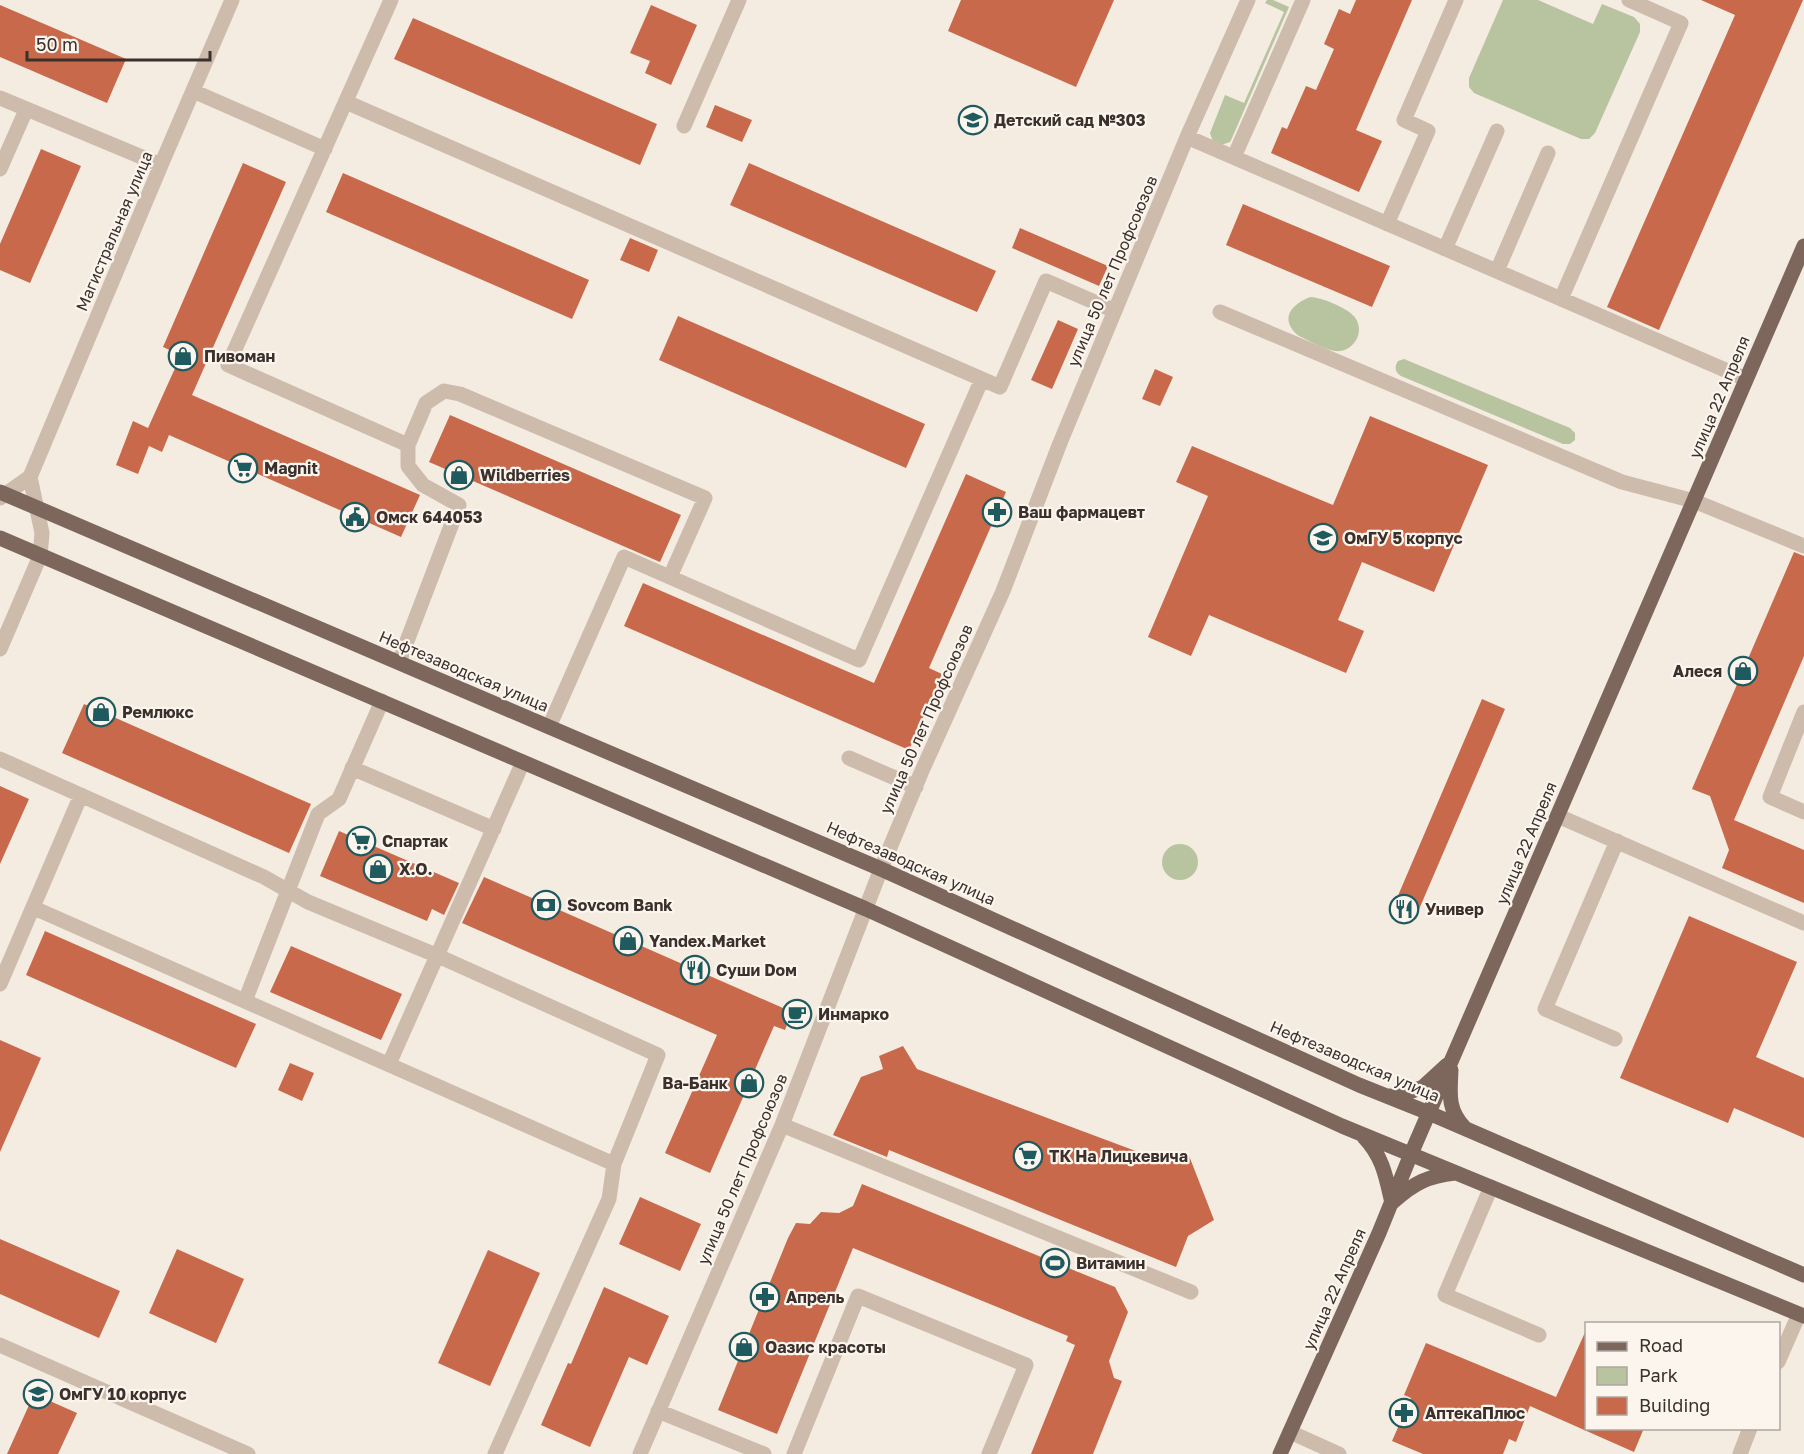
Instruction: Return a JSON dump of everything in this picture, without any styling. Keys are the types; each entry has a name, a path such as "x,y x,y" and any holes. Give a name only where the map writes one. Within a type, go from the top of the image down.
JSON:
{"main road":[{"name":"улица 22 Апреля","path":"1280,1454 1392,1203 1411,1154 1804,246"},
{"name":"Нефтезаводская улица","path":"2,495 881,869 1379,1093 1804,1275"},
{"path":"0,538 866,909 1359,1133 1801,1315"},
{"path":"1379,1093 1396,1097 1424,1087 1452,1061"},
{"path":"1452,1061 1451,1105 1456,1119 1466,1129"},
{"path":"1359,1133 1374,1148 1392,1203 1420,1181 1437,1175 1455,1173"}],"street":[{"name":"Магистральная улица","path":"30,477 232,0"},
{"path":"391,0 228,365 408,445"},
{"path":"684,126 739,0"},
{"name":"улица 50 лет Профсоюзов","path":"640,1454 782,1125 881,869 1003,591 1056,453 1187,137 1248,0"},
{"path":"1234,157 1303,0"},
{"path":"1387,224 1428,131 1404,120 1456,0"},
{"path":"1561,299 1681,23 1658,6 1629,0"},
{"path":"193,91 325,149"},
{"path":"0,98 161,165"},
{"path":"346,102 1000,387 1046,281 1115,311"},
{"path":"0,170 26,110"},
{"path":"1445,249 1497,131"},
{"path":"1187,137 1746,379"},
{"path":"1497,271 1548,153"},
{"path":"1220,312 1622,482 1694,501 1804,546"},
{"path":"549,727 624,557 860,660 982,379"},
{"path":"399,663 459,505 423,485 408,466 408,445 426,403 444,391 460,394 705,498 670,577"},
{"path":"0,649 40,556 42,533 30,477 2,495"},
{"path":"245,1000 318,814 339,799 382,701"},
{"path":"1804,712 1770,797 1804,812"},
{"path":"849,758 916,787"},
{"path":"0,759 264,877 318,906 438,956 658,1054 614,1164 609,1199 495,1454"},
{"path":"390,1064 523,762"},
{"path":"352,768 494,829"},
{"path":"0,984 81,795"},
{"path":"1558,816 1804,923"},
{"path":"1615,1039 1545,1009 1617,841"},
{"path":"34,908 614,1164"},
{"path":"782,1125 1191,1292"},
{"path":"1491,1187 1445,1295 1539,1335"},
{"path":"794,1454 858,1296 1026,1365 989,1454"},
{"path":"1780,1360 1801,1315"},
{"path":"0,1345 248,1454"},
{"path":"658,1411 764,1454"},
{"path":"1740,1454 1749,1430"},
{"path":"1290,1432 1339,1454"}],"green space":[{"path":"1267,0 1273,0 1289,7 1232,138 1230,142 1221,145 1213,142 1210,133 1225,95 1244,103 1284,12 1265,3"},
{"path":"1503,0 1538,0 1593,24 1602,4 1634,17 1640,24 1640,32 1595,133 1589,139 1581,139 1474,93 1469,87 1469,78"},
{"path":"1310,297 1335,304 1353,315 1359,331 1351,346 1341,351 1330,350 1299,336 1293,330 1288,319 1292,309"},
{"path":"1404,359 1570,428 1575,433 1575,440 1570,444 1563,444 1401,376 1396,371 1396,365 1398,361"},
{"path":"1180,844 1193,849 1198,862 1193,875 1180,880 1167,875 1162,862 1167,849"}],"building":[{"path":"961,0 1114,0 1076,87 948,31"},
{"path":"1356,0 1412,0 1356,130 1382,141 1359,192 1271,153 1282,127 1287,129 1306,86 1316,90 1334,49 1324,44 1339,9 1350,14"},
{"path":"1701,0 1803,0 1659,330 1607,307 1735,15"},
{"path":"0,5 126,59 107,103 0,57"},
{"path":"651,5 697,25 671,85 645,73 650,61 630,53"},
{"path":"413,18 657,124 640,165 394,59"},
{"path":"715,105 752,120 742,142 706,127"},
{"path":"41,149 81,166 30,283 0,270 0,244"},
{"path":"243,163 286,182 192,395 420,495 401,537 169,435 162,452 149,446 138,474 116,465 133,421 148,428 181,355 163,347"},
{"path":"749,163 996,271 977,312 730,205"},
{"path":"343,173 589,280 572,319 326,212"},
{"path":"1243,204 1390,266 1372,307 1226,245"},
{"path":"1020,228 1108,266 1099,286 1012,248"},
{"path":"630,238 658,250 649,272 620,260"},
{"path":"678,316 925,424 906,468 659,360"},
{"path":"1058,320 1078,329 1052,389 1031,380"},
{"path":"1155,369 1173,377 1160,406 1142,399"},
{"path":"450,415 681,515 660,562 429,462"},
{"name":"ОмГУ 5 корпус","path":"1370,416 1488,465 1434,592 1362,562 1338,620 1364,631 1346,673 1209,615 1191,656 1148,637 1208,496 1176,482 1192,446 1333,505"},
{"path":"966,474 1006,492 929,668 942,674 909,750 624,626 643,583 874,683"},
{"path":"1794,552 1804,556 1804,656 1734,820 1804,850 1804,903 1722,868 1729,850 1710,796 1692,789"},
{"path":"1482,699 1505,709 1417,914 1394,905"},
{"path":"84,704 311,804 289,853 62,753"},
{"path":"0,786 29,799 0,864"},
{"path":"339,831 459,883 444,915 432,909 427,921 320,876"},
{"path":"484,877 792,1012 785,1030 774,1026 710,1173 665,1153 717,1035 462,923"},
{"path":"1689,916 1797,962 1756,1057 1804,1078 1804,1138 1734,1108 1728,1123 1620,1078"},
{"path":"45,931 256,1024 236,1068 26,975"},
{"path":"291,946 402,994 381,1040 270,992"},
{"path":"0,1040 41,1058 0,1152"},
{"name":"ТК На Лицкевича","path":"903,1046 917,1069 1157,1159 1168,1160 1188,1153 1214,1220 1188,1236 1176,1267 889,1150 887,1157 833,1135 861,1077 883,1069 879,1056"},
{"path":"290,1063 314,1073 302,1101 278,1090"},
{"path":"862,1184 1115,1287 1128,1312 1109,1361 1114,1378 1122,1381 1093,1454 1031,1454 1075,1345 1066,1341 1068,1336 853,1248 777,1434 718,1410 796,1223 810,1224 821,1212 839,1213 853,1206"},
{"path":"640,1197 701,1224 680,1271 619,1244"},
{"path":"0,1239 120,1291 99,1338 0,1294"},
{"path":"177,1249 244,1279 216,1343 149,1313"},
{"path":"488,1250 540,1273 490,1386 438,1363"},
{"path":"604,1287 669,1316 647,1365 629,1357 590,1447 541,1425 568,1363 571,1364"},
{"path":"1585,1332 1585,1430 1643,1430 1634,1452 1530,1406 1516,1442 1509,1439 1503,1454 1423,1454 1392,1441 1411,1398 1404,1395 1426,1343 1556,1397"},
{"path":"34,1394 77,1413 58,1454 7,1454"}],"place":[{"name":"Детский сад №303","path":"973,120"},
{"name":"Пивоман","path":"183,356"},
{"name":"Magnit","path":"243,468"},
{"name":"Wildberries","path":"459,475"},
{"name":"Ваш фармацевт","path":"997,512"},
{"name":"Омск 644053","path":"355,517"},
{"name":"ОмГУ 5 корпус","path":"1323,538"},
{"name":"Алеся","path":"1743,671"},
{"name":"Ремлюкс","path":"101,712"},
{"name":"Спартак","path":"361,841"},
{"name":"X.O.","path":"378,869"},
{"name":"Sovcom Bank","path":"546,905"},
{"name":"Универ","path":"1404,909"},
{"name":"Yandex.Market","path":"628,941"},
{"name":"Суши Dом","path":"695,970"},
{"name":"Инмарко","path":"797,1014"},
{"name":"Ва-Банк","path":"749,1083"},
{"name":"ТК На Лицкевича","path":"1028,1156"},
{"name":"Витамин","path":"1055,1263"},
{"name":"Апрель","path":"765,1297"},
{"name":"Оазис красоты","path":"744,1347"},
{"name":"ОмГУ 10 корпус","path":"38,1394"},
{"name":"АптекаПлюс","path":"1404,1413"}]}
